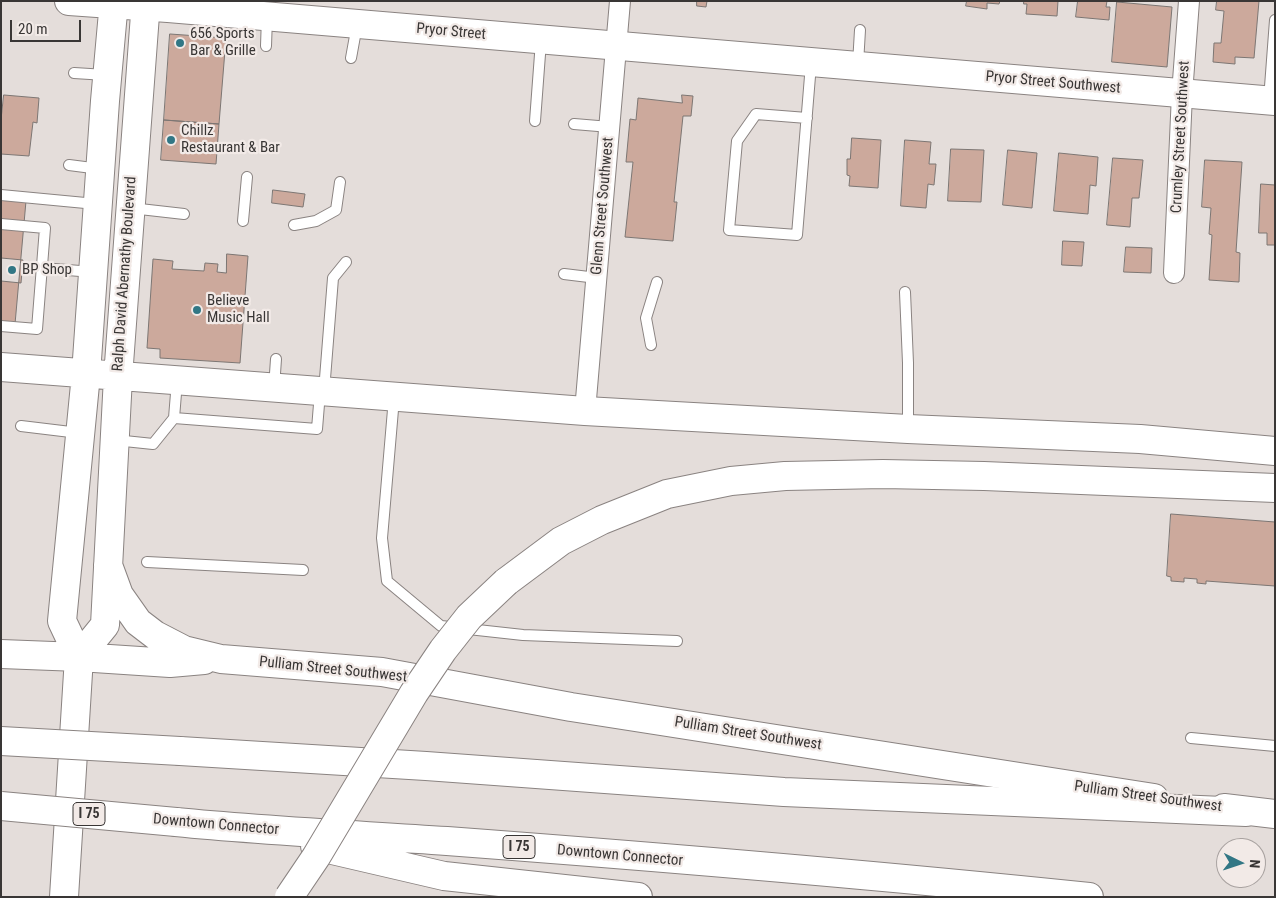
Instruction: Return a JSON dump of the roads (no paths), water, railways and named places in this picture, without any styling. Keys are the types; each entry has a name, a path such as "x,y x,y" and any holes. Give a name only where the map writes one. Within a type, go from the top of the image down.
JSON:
{"main road":[{"name":"Pryor Street","path":"69,1 146,4 168,8 834,65"},
{"path":"64,897 79,657 62,621 86,374 107,75 114,3"},
{"name":"Ralph David Abernathy Boulevard","path":"79,657 105,625 118,377 146,4"},
{"name":"Pryor Street Southwest","path":"834,65 1272,101"},
{"path":"1,367 585,411 908,429 1140,439 1275,451"},
{"path":"289,897 316,857 414,693 443,650 470,617 506,582 561,541 602,520 667,494 731,481 785,476 984,476 1275,488"},
{"path":"69,544 108,556"},
{"name":"Pulliam Street Southwest","path":"108,556 119,595 138,622 155,635 184,650 221,659 382,672 571,707 1246,812 1275,814"},
{"name":"Pulliam Street Southwest","path":"1,654 170,663 221,659"},
{"path":"1,741 426,766 784,792 1246,812"},
{"name":"Downtown Connector","path":"1,806 236,828 446,841 901,878 1089,897"},
{"path":"236,828 444,876 638,897"}],"street":[{"name":"Glenn Street Southwest","path":"585,411 620,1"},
{"name":"Crumley Street Southwest","path":"1174,273 1182,94 1189,1"}],"lane":[{"path":"266,46 267,16"},
{"path":"1272,101 1275,20"},
{"path":"351,58 357,24"},
{"path":"806,118 756,114 737,140 728,230 797,235 806,118 834,65 860,30"},
{"path":"535,121 542,40"},
{"path":"74,73 107,75"},
{"path":"574,124 610,127"},
{"path":"68,165 100,168"},
{"path":"243,221 247,178"},
{"path":"294,225 316,221 336,210 340,182"},
{"path":"1,195 98,204"},
{"path":"131,208 184,214"},
{"path":"1,224 45,228 37,329 1,326"},
{"path":"174,418 317,430 333,278 346,262"},
{"path":"42,268 93,272"},
{"path":"564,274 597,278"},
{"path":"652,345 646,318 657,282"},
{"path":"905,292 908,429"},
{"path":"274,388 276,359"},
{"path":"114,440 153,444 174,418 177,381"},
{"path":"394,397 382,538 387,581 442,626 523,635 677,641"},
{"path":"21,426 79,433"},
{"path":"148,562 303,570"},
{"path":"1191,738 1275,746"}],"place":[{"name":"656 Sports Bar & Grille","path":"180,43"},
{"name":"Chillz Restaurant & Bar","path":"171,140"},
{"name":"BP Shop","path":"12,270"},
{"name":"Believe Music Hall","path":"197,310"}]}
